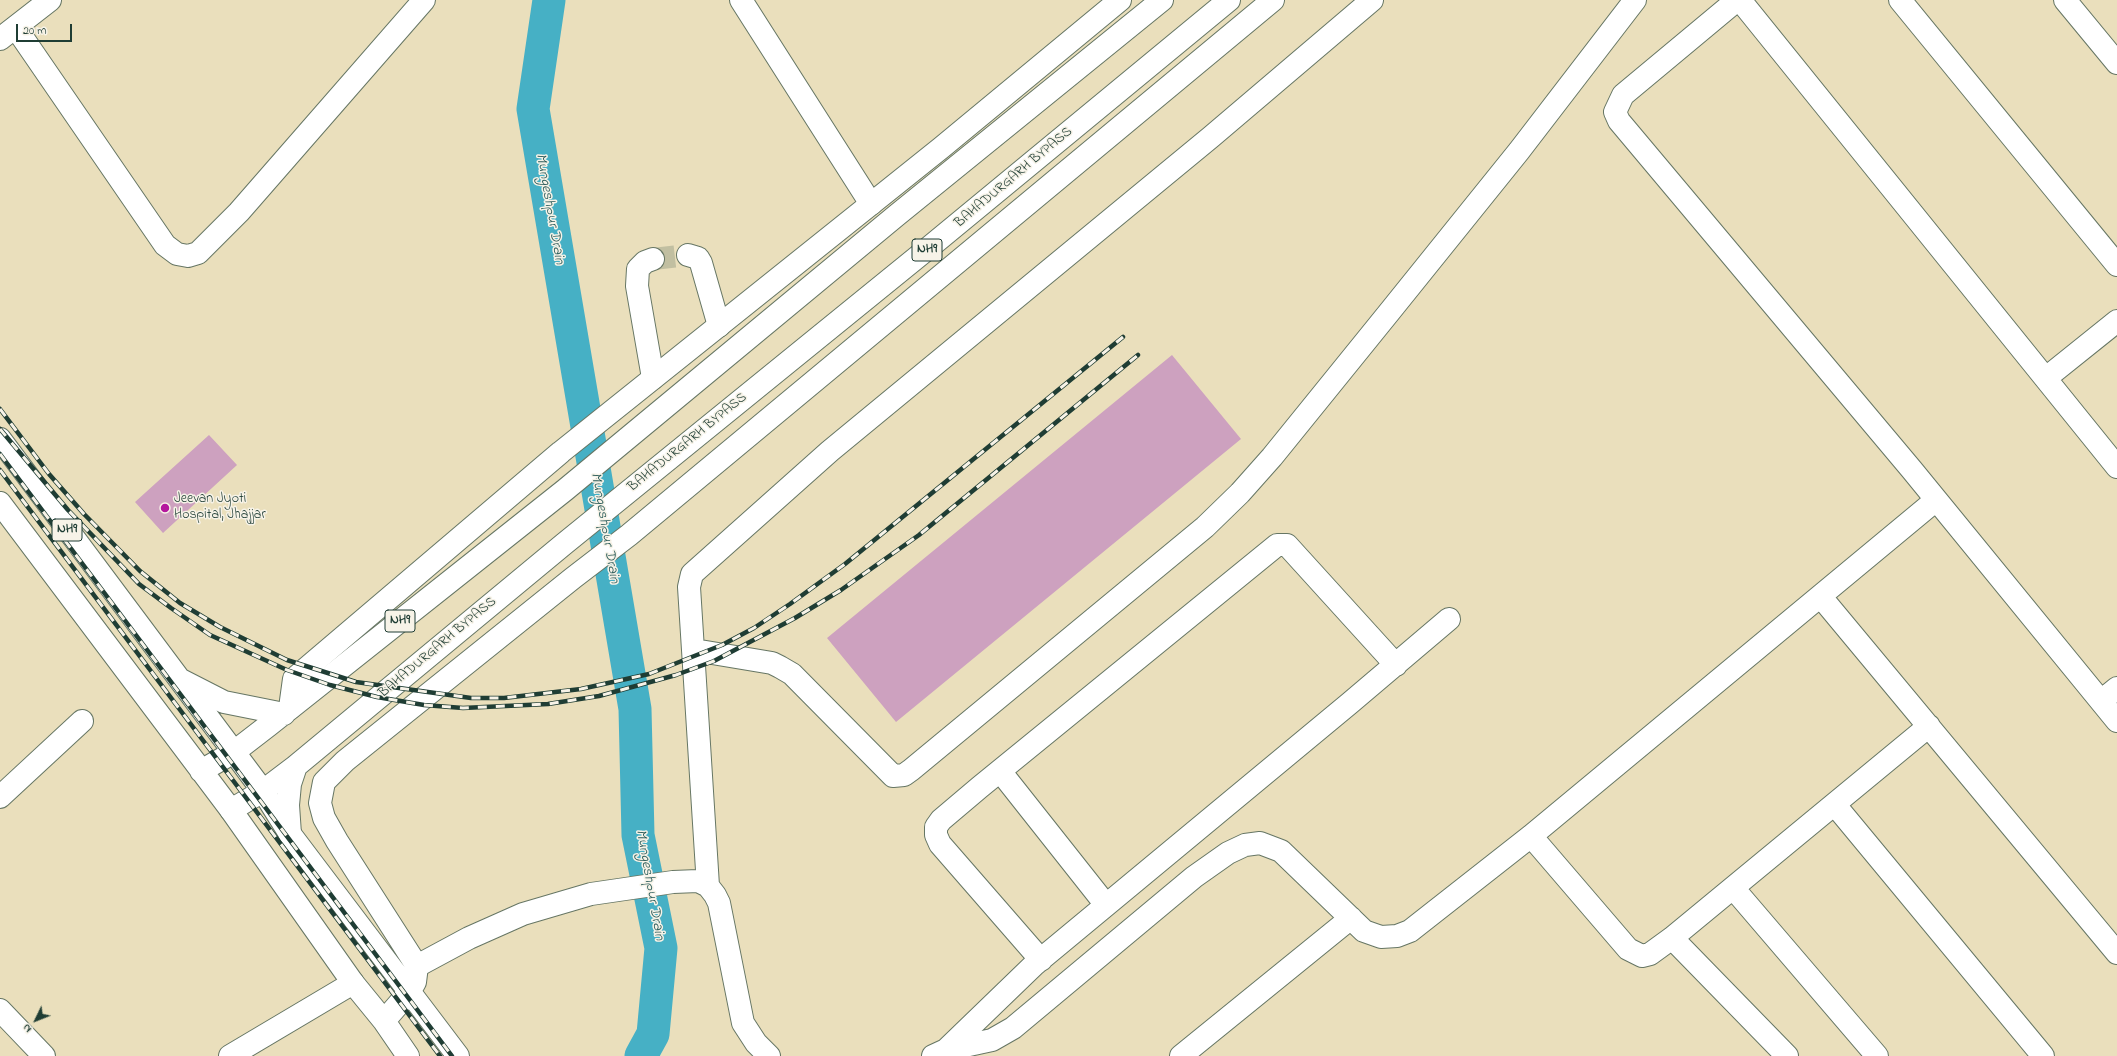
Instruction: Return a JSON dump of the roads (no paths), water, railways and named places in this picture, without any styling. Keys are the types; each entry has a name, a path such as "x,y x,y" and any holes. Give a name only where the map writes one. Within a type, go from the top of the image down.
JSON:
{"main road":[{"path":"50,0 8,33 165,245 177,254 188,256 198,253 239,212 424,0"},
{"path":"741,0 871,204"},
{"path":"177,678 224,702 287,711 294,679 613,410 871,204 1120,0"},
{"name":"NH9","path":"0,439 133,620 234,752 564,490 897,215 1162,0"},
{"name":"BAHADURGARH BYPASS","path":"231,810 263,791 296,766 564,544 926,250 1229,0"},
{"path":"384,1021 410,991 415,982 417,966 337,841 324,818 320,802 324,782 345,761 573,578 629,536 1273,0"},
{"path":"708,886 689,587 690,579 697,569 830,451 1205,142 1372,0"},
{"path":"694,650 772,663 792,674 893,776 904,775 1205,527 1240,493 1272,457 1406,292 1519,151 1636,0"},
{"path":"1737,0 1623,95 1615,112 1619,121 1936,500 2109,694 2117,721"},
{"path":"1740,0 2117,467"},
{"path":"1900,0 2117,265"},
{"path":"2065,0 2117,63"},
{"path":"688,256 698,258 701,264 719,326"},
{"path":"653,259 645,262 638,269 637,286 653,378"},
{"path":"2046,378 2117,321"},
{"path":"976,1056 992,1040 1013,1028 1194,877 1228,853 1245,845 1260,843 1281,851 1364,931 1381,938 1397,936 1410,931 1531,836 1821,597 1936,500"},
{"name":"NH9","path":"0,503 231,810"},
{"path":"1040,960 940,844 936,835 936,827 941,820 1000,771 1277,545 1287,545 1396,665"},
{"path":"1821,597 2117,953"},
{"path":"940,1053 1040,960 1396,665 1449,619"},
{"path":"0,797 82,722"},
{"path":"1531,836 1628,949 1642,956 1650,954 1734,889 1929,726"},
{"path":"201,771 234,752 263,791 290,834 458,1056"},
{"path":"290,834 288,805 290,784 296,766"},
{"path":"1000,771 1106,905"},
{"path":"1835,805 2043,1056"},
{"path":"231,810 408,1056"},
{"path":"417,966 469,938 523,914 591,894 673,882 698,881 708,886 719,903 743,1023 756,1043 769,1056"},
{"path":"1734,889 1877,1056"},
{"path":"1181,1056 1351,918"},
{"path":"1672,938 1787,1056"},
{"path":"230,1056 354,983"},
{"path":"0,1010 44,1056"},
{"path":"940,1053 992,1040"}],"waterway":[{"name":"Mungeshpur Drain","path":"549,0 533,109 635,709 638,835 661,948 653,1034 641,1056"}],"tunnel":[{"path":"653,259 688,255"}],"railway":[{"path":"0,409 49,474 84,514 140,571 180,603 220,627 287,660 356,682 471,698 504,698 581,689 649,674 722,645 754,628 845,564 1123,337"},
{"path":"0,429 68,510 139,584 210,635 287,670 330,685 377,697 424,705 463,708 548,704 599,696 676,675 714,661 795,618 841,590 919,535 1138,355"},
{"path":"0,454 452,1056"},
{"path":"0,470 440,1056"}],"place":[{"name":"Jeevan Jyoti Hospital, Jhajjar","path":"165,508"}]}
